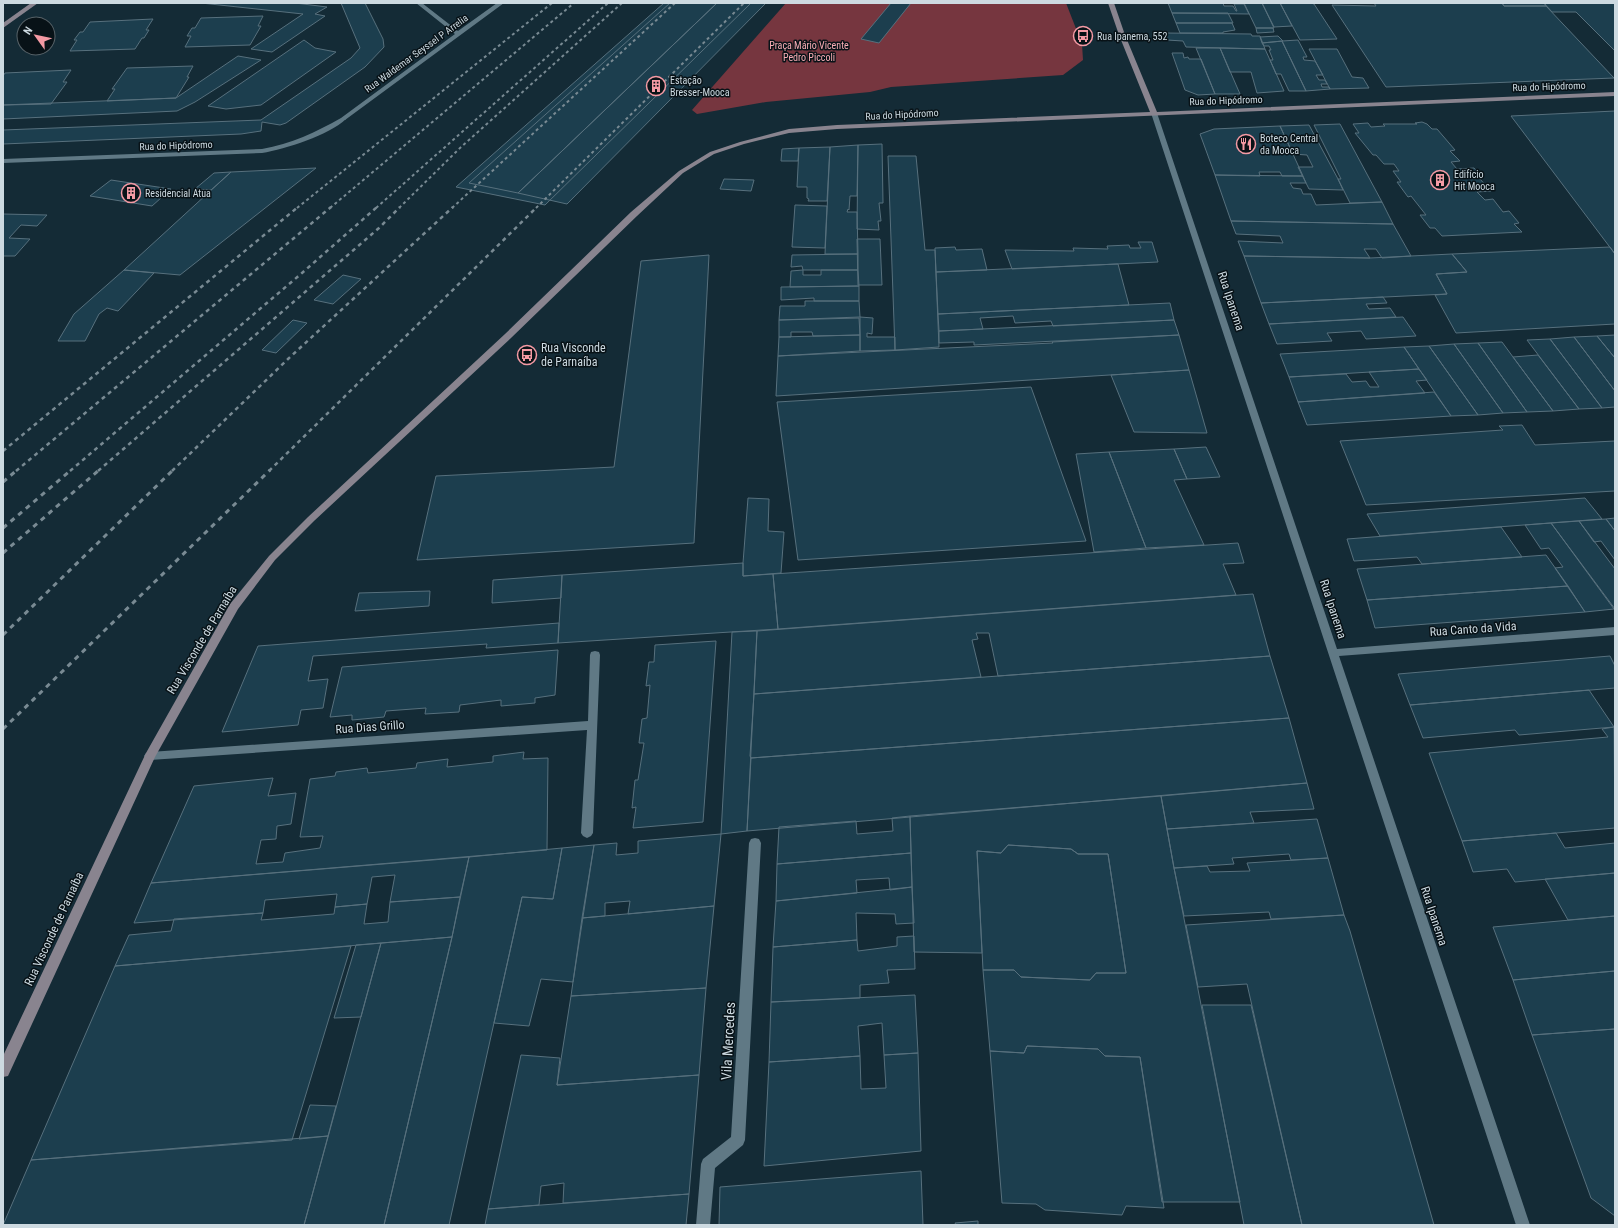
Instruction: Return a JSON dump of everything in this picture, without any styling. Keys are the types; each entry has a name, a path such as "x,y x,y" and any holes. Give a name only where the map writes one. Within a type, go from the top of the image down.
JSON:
{"street":[{"path":"3,26 35,3"},
{"path":"419,3 458,34"},
{"name":"Rua Waldemar Seyssel P Arrelia","path":"343,119 501,3"},
{"name":"Rua Ipanema","path":"1111,3 1122,35 1154,113 1523,1225"},
{"name":"Rua do Hipódromo","path":"837,127 1615,94"},
{"name":"Rua do Hipódromo","path":"3,161 275,150 298,142 343,119"},
{"name":"Rua Visconde de Parnaíba","path":"3,1071 150,756 234,607 272,558 316,514 508,336 634,214 681,172 712,153 742,143 789,131 837,127"},
{"name":"Rua Canto da Vida","path":"1334,653 1615,632"},
{"path":"587,833 595,655"},
{"name":"Rua Dias Grillo","path":"150,756 593,725"},
{"name":"Vila Mercedes","path":"703,1225 708,1164 738,1140 755,843"}],"green space":[{"name":"Praça Mário Vicente Pedro Piccoli","path":"786,3 1066,3 1082,44 1083,60 1063,75 891,87 870,92 766,102 697,114 692,110"}],"building":[{"path":"201,3 295,3 327,7 315,14 325,16 272,52 251,49 303,14"},
{"path":"341,3 365,3 383,39 384,47 365,67 286,123 280,125 262,122 261,131 241,134 3,144 3,130 261,120 351,58 360,48"},
{"path":"664,3 751,3 545,205 456,187"},
{"path":"670,3 717,3 518,193 469,183"},
{"name":"Estação Bresser-Mooca","path":"717,3 766,3 567,204 518,193"},
{"path":"891,3 911,3 879,43 861,39"},
{"path":"1168,3 1223,3 1224,6 1233,6 1236,11 1234,4 1244,4 1249,14 1172,13"},
{"path":"1244,3 1262,3 1274,28 1256,28"},
{"path":"1262,3 1280,3 1292,26 1274,27"},
{"path":"1280,3 1314,4 1337,39 1300,40"},
{"path":"1374,3 1502,3 1504,6 1546,6 1614,78 1386,87 1332,5 1376,6"},
{"path":"1502,3 1544,3 1546,6 1504,6"},
{"path":"1544,3 1615,3 1615,51 1576,12 1552,12"},
{"path":"1172,13 1228,13 1233,23 1176,23"},
{"path":"263,16 258,26 261,26 250,45 185,47 191,36 187,36 192,28 195,28 201,18"},
{"path":"153,19 146,30 149,30 135,49 70,51 77,40 74,40 80,32 83,32 90,22"},
{"path":"1176,23 1232,23 1235,30 1223,33 1180,33"},
{"path":"1256,28 1273,28 1274,32 1257,33"},
{"path":"1165,33 1251,34 1252,36 1260,36 1265,49 1186,47 1183,41 1167,40"},
{"path":"1278,36 1283,41 1262,43 1260,37"},
{"path":"304,40 315,48 336,52 261,105 226,109 208,106"},
{"path":"1298,40 1307,57 1303,57 1304,60 1315,61 1323,75 1316,75 1319,80 1325,80 1327,84 1321,84 1322,87 1329,87 1330,89 1306,91 1282,41"},
{"path":"1282,41 1306,91 1289,91 1281,74 1276,74 1270,60 1273,60 1269,46 1264,46 1262,43"},
{"path":"1196,48 1220,48 1240,94 1215,94"},
{"path":"1220,48 1265,49 1284,91 1257,93 1251,72 1230,72"},
{"path":"1309,49 1337,49 1352,77 1363,78 1369,88 1330,89"},
{"path":"1172,53 1183,53 1184,58 1188,57 1189,59 1201,59 1215,94 1198,95 1185,90"},
{"path":"238,56 261,60 195,102 177,111 3,119 3,105 176,98"},
{"path":"193,66 187,77 189,77 176,98 107,101 115,89 112,89 127,68"},
{"path":"71,70 63,82 67,82 51,104 3,105 3,76 5,73"},
{"path":"1615,111 1615,254 1511,116"},
{"name":"Edifício Hit Mooca","path":"1422,122 1427,124 1432,129 1437,129 1455,150 1450,151 1460,161 1451,162 1457,169 1474,168 1483,178 1479,178 1491,191 1477,192 1485,200 1493,199 1503,212 1509,211 1519,223 1514,224 1522,232 1442,236 1435,228 1430,228 1420,215 1426,215 1411,196 1408,197 1397,182 1401,182 1393,171 1399,171 1394,164 1384,164 1376,155 1373,155 1355,133 1359,133 1353,124 1368,123 1371,127 1385,126 1383,124 1417,124 1415,123"},
{"path":"1340,124 1382,202 1350,203 1338,179 1341,179 1314,125"},
{"path":"1309,125 1343,190 1309,189 1298,167 1313,167 1307,155 1293,154 1280,126"},
{"name":"Boteco Central da Mooca","path":"1280,126 1303,176 1282,176 1280,172 1259,172 1260,176 1215,175 1200,134 1214,129"},
{"path":"882,144 883,203 879,203 881,221 878,221 879,230 857,229 858,145"},
{"path":"858,145 857,196 850,196 849,210 848,209 847,212 857,212 858,254 825,254 830,147"},
{"path":"830,147 827,201 808,201 807,187 797,187 799,148"},
{"path":"799,148 798,161 781,161 782,149"},
{"path":"888,156 916,156 925,250 935,250 939,347 895,350"},
{"path":"316,168 180,275 124,270 231,172"},
{"path":"231,172 211,190 195,189 214,173"},
{"path":"1215,175 1303,176 1306,183 1290,183 1293,188 1301,189 1303,194 1311,194 1316,205 1382,202 1393,224 1231,221"},
{"path":"724,179 754,180 751,191 720,189"},
{"name":"Residencial Atua","path":"111,180 171,189 152,206 90,196"},
{"path":"795,205 827,206 825,248 792,247"},
{"path":"3,214 47,215 37,226 21,225 9,238 30,239 15,256 3,256"},
{"path":"1231,221 1393,224 1411,256 1382,258 1376,249 1364,249 1370,258 1244,256 1238,241 1283,243 1280,236 1236,234"},
{"path":"857,239 880,239 882,285 858,285"},
{"path":"1138,242 1152,242 1158,262 1012,269 1005,250 1074,251 1073,248 1108,249 1107,246 1129,245 1130,248 1141,248"},
{"path":"955,247 956,250 982,249 987,270 936,272 935,248"},
{"path":"1610,247 1615,254 1615,324 1456,333 1435,295 1447,294 1436,274 1467,272 1452,254"},
{"path":"858,254 858,270 803,270 802,266 791,267 792,255"},
{"path":"1452,254 1467,272 1436,274 1447,294 1261,303 1244,256 1370,258"},
{"path":"709,255 694,543 417,560 436,476 614,467 641,261"},
{"path":"1118,264 1129,305 938,314 936,272"},
{"path":"124,270 154,273 118,311 107,308 99,314 85,341 58,341 74,314"},
{"path":"803,270 803,275 821,275 821,270 858,270 859,286 790,287 791,271"},
{"path":"343,275 361,279 333,304 314,300"},
{"path":"859,286 859,301 814,301 814,298 781,300 781,287"},
{"path":"1383,297 1387,303 1366,304 1369,309 1390,308 1396,317 1269,324 1261,303"},
{"path":"805,301 859,301 860,317 779,320 780,306 805,306"},
{"path":"1170,303 1174,320 1053,326 1051,321 1015,323 1013,316 980,318 983,329 939,331 938,314"},
{"path":"860,317 873,318 872,334 867,333 867,337 895,337 895,350 860,351"},
{"path":"1403,317 1416,336 1366,339 1361,331 1327,333 1332,341 1277,344 1269,324"},
{"path":"859,318 860,335 813,336 812,332 791,332 791,337 779,337 779,320"},
{"path":"293,320 307,323 276,353 262,350"},
{"path":"1174,320 1179,335 974,345 974,342 939,343 939,331"},
{"path":"860,335 860,351 778,356 779,337"},
{"path":"1179,335 1189,370 776,396 778,356 1053,343 1052,342"},
{"path":"1615,335 1615,358 1597,336"},
{"path":"1597,336 1615,358 1615,391 1574,337"},
{"path":"1574,337 1615,391 1615,407 1602,408 1550,339"},
{"path":"1550,339 1602,408 1579,409 1527,340"},
{"path":"1502,342 1553,411 1527,412 1478,343"},
{"path":"1478,343 1527,412 1503,413 1454,344"},
{"path":"1454,344 1503,413 1478,415 1429,346"},
{"path":"1429,346 1478,415 1451,416 1404,347"},
{"path":"1404,347 1419,369 1289,377 1280,354"},
{"path":"1538,355 1579,409 1553,411 1513,357"},
{"path":"1419,369 1427,380 1416,381 1425,393 1298,402 1289,377 1346,374 1352,382 1366,381 1370,387 1379,387 1369,372"},
{"path":"1189,370 1207,433 1134,432 1111,375"},
{"path":"1031,387 1086,541 798,560 777,402"},
{"path":"1434,392 1451,416 1307,425 1298,402"},
{"path":"1522,425 1535,445 1615,441 1615,491 1366,505 1340,441 1503,430 1499,426"},
{"path":"1206,447 1220,477 1187,479 1174,449"},
{"path":"1174,449 1187,479 1174,480 1204,545 1146,548 1109,452"},
{"path":"1109,452 1146,548 1094,552 1076,454"},
{"path":"748,498 769,499 768,531 784,532 781,573 743,576"},
{"path":"1585,498 1602,519 1380,536 1367,514"},
{"path":"1615,518 1615,531 1606,519"},
{"path":"1606,519 1615,531 1615,560 1601,541 1594,542 1579,521"},
{"path":"1579,521 1615,569 1615,609 1551,523"},
{"path":"1551,523 1614,609 1585,612 1555,568 1563,567 1549,548 1541,549 1525,525"},
{"path":"1501,527 1522,557 1422,564 1417,557 1354,561 1347,539"},
{"path":"1238,543 1244,563 1223,564 1236,595 778,629 773,574"},
{"path":"1546,555 1568,586 1367,600 1357,569"},
{"path":"743,563 743,576 773,574 778,629 558,643 562,575"},
{"path":"562,575 561,598 492,603 493,580"},
{"path":"1568,586 1585,612 1375,628 1367,600"},
{"path":"430,591 429,606 355,611 359,593"},
{"path":"1253,594 1270,656 998,676 989,633 976,633 978,639 972,640 981,677 754,694 757,631"},
{"path":"559,623 558,643 486,648 487,644 313,656 308,681 328,679 323,708 301,710 298,725 222,732 258,646"},
{"path":"757,631 747,831 721,834 732,632"},
{"path":"716,641 703,822 633,828 636,807 632,808 635,780 638,780 644,743 639,743 642,719 647,718 650,685 646,686 649,662 654,662 655,645"},
{"path":"558,650 555,695 535,698 535,703 501,706 501,700 460,705 459,712 425,714 426,708 386,711 384,717 352,720 352,715 330,717 342,667"},
{"path":"1270,656 1289,718 751,758 750,756 754,694"},
{"path":"1610,656 1615,666 1615,688 1410,705 1398,674"},
{"path":"1589,690 1614,727 1519,735 1515,730 1423,738 1410,705"},
{"path":"1289,718 1307,783 747,831 751,758"},
{"path":"1614,727 1615,828 1462,841 1429,753 1608,737 1602,729"},
{"path":"524,752 523,759 548,758 547,850 151,883 194,786 273,778 268,796 296,793 291,824 277,826 276,839 261,840 256,864 283,862 285,853 320,848 323,836 300,837 310,779 335,776 336,772 367,768 368,773 416,768 417,763 448,759 447,767 493,762 493,756"},
{"path":"1307,783 1314,809 1250,812 1254,823 1167,829 1161,796"},
{"path":"1161,796 1240,1202 1162,1202 1140,1057 1105,1056 1098,1049 1027,1046 1024,1053 990,1051 983,970 1014,970 1021,977 1090,980 1096,973 1126,973 1108,854 1078,854 1071,849 1008,845 1001,853 977,851 982,953 914,952 910,816"},
{"path":"910,816 911,853 777,864 779,827 856,821 857,834 893,831 892,818"},
{"path":"1317,819 1328,858 1291,860 1289,854 1232,858 1234,864 1174,868 1167,829"},
{"path":"1556,833 1565,848 1615,843 1615,873 1515,882 1507,869 1473,872 1462,841"},
{"path":"721,834 714,906 628,914 630,901 605,903 605,916 582,918 594,845 617,843 616,855 638,853 638,841"},
{"path":"594,845 573,982 541,979 529,1026 494,1023 522,897 553,899 562,848"},
{"path":"1008,845 1071,849 1078,854 1108,854 1126,973 1096,973 1090,980 1021,977 1014,970 983,970 977,851 1001,853"},
{"path":"562,848 553,899 522,897 449,1225 384,1225 452,937 469,857"},
{"path":"911,853 912,887 890,890 889,878 856,880 857,893 776,901 777,864"},
{"path":"469,857 460,897 390,902 395,875 372,877 367,904 335,907 337,894 265,900 263,913 134,923 151,883"},
{"path":"1328,858 1344,915 1271,919 1269,912 1184,916 1174,868 1207,866 1210,872 1250,871 1247,863"},
{"path":"1615,873 1615,916 1568,920 1545,879"},
{"path":"912,887 914,923 896,924 895,914 856,913 857,940 773,947 776,901"},
{"path":"460,897 452,937 115,966 129,935 171,931 174,919 263,913 261,920 334,914 335,907 367,904 364,924 388,922 390,902"},
{"path":"714,906 706,988 571,996 582,918"},
{"path":"1344,915 1350,931 1434,1225 1302,1225 1247,984 1198,987 1186,925"},
{"path":"1615,916 1615,971 1513,980 1493,927"},
{"path":"914,936 915,969 887,970 889,983 860,985 860,998 771,1002 773,947 857,940 858,951 897,946 897,937"},
{"path":"452,937 384,1225 304,1225 381,943"},
{"path":"381,943 361,1017 334,1018 356,945"},
{"path":"351,946 292,1140 31,1160 115,966"},
{"path":"1615,971 1615,1029 1532,1035 1513,980"},
{"path":"706,988 699,1075 557,1085 571,996"},
{"path":"915,995 918,1053 884,1055 882,1023 858,1026 860,1056 769,1062 771,1002"},
{"path":"1202,1005 1251,1005 1302,1225 1244,1225"},
{"path":"1615,1029 1615,1216 1591,1198 1532,1035"},
{"path":"1027,1046 1098,1049 1105,1056 1140,1057 1164,1208 1126,1206 1122,1215 1045,1210 1036,1204 1002,1203 990,1051 1024,1053"},
{"path":"918,1053 921,1151 764,1166 769,1062 860,1056 861,1089 886,1088 884,1055"},
{"path":"521,1055 560,1058 557,1085 699,1075 689,1194 563,1203 564,1183 541,1186 539,1205 488,1209"},
{"path":"310,1105 336,1106 328,1136 299,1139"},
{"path":"328,1136 304,1225 3,1225 31,1160"},
{"path":"921,1171 923,1225 719,1225 720,1187"},
{"path":"689,1194 686,1225 485,1225 488,1209"},
{"path":"978,1221 978,1225 956,1225 955,1223"}],"railway":[{"path":"297,208 552,3"},
{"path":"330,208 574,3"},
{"path":"376,208 608,3"},
{"path":"399,208 460,148 622,3"},
{"path":"452,208 675,3"},
{"path":"536,208 744,3"},
{"path":"3,451 298,207"},
{"path":"16,471 331,207"},
{"path":"70,471 377,207"},
{"path":"172,471 288,359 453,207"},
{"path":"269,471 537,207"},
{"path":"98,471 379,228 399,208"},
{"path":"3,482 17,470"},
{"path":"3,528 71,470"},
{"path":"3,553 99,470"},
{"path":"3,635 173,470"},
{"path":"3,729 270,470"}],"place":[{"name":"Rua Ipanema, 552","path":"1083,36"},
{"name":"Estação Bresser-Mooca","path":"656,86"},
{"name":"Boteco Central da Mooca","path":"1246,144"},
{"name":"Edifício Hit Mooca","path":"1440,180"},
{"name":"Residencial Atua","path":"131,193"},
{"name":"Rua Visconde de Parnaíba","path":"527,355"}]}
